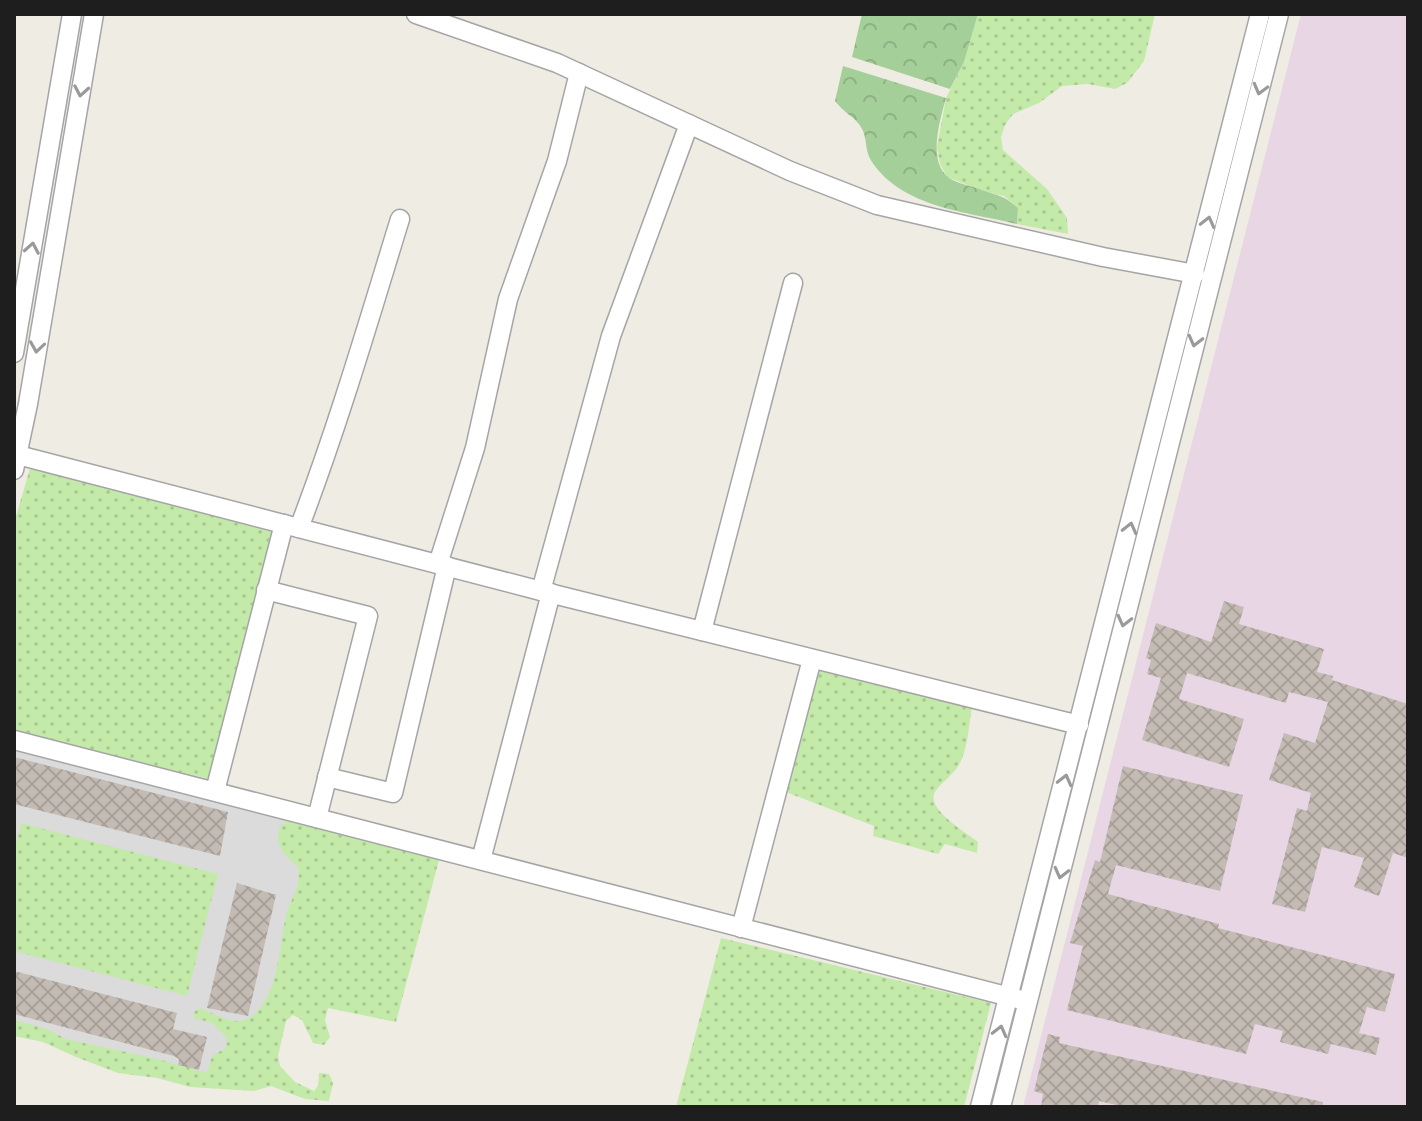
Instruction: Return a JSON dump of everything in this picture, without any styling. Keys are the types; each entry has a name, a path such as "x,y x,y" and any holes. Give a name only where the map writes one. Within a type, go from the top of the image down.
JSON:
{"street":[{"path":"14,353 72,14"},
{"path":"94,14 15,460 291,526 1079,725"},
{"path":"416,14 579,73 790,171 877,205 1195,274"},
{"path":"980,1107 1260,14"},
{"path":"1001,1107 1279,14"},
{"path":"327,777 393,793 442,565 475,448 508,299 557,161 579,73"},
{"path":"481,860 611,336 689,124"},
{"path":"215,791 266,590 291,526 330,447 400,219"},
{"path":"702,631 793,283"},
{"path":"266,590 368,616 317,818"},
{"path":"741,928 812,659"},
{"path":"14,740 1029,1002"}],"shaded area":[{"path":"1301,14 1408,14 1408,1107 1023,1107"},
{"path":"14,751 321,828 249,1088 14,1028"}],"green space":[{"path":"862,14 978,14 964,62 950,89 852,57"},
{"path":"978,14 1155,14 1144,61 1127,83 1115,89 1088,84 1062,86 1039,103 1013,114 1005,125 1001,137 1003,150 1047,189 1067,218 1068,234 1017,224 1018,208 1004,196 947,177 940,164 937,147 946,98 964,62"},
{"path":"843,66 946,98 937,140 942,171 952,180 1013,203 1018,208 1017,224 938,206 919,199 885,177 870,158 861,127 835,101"},
{"path":"31,465 276,528 213,780 14,732 14,523"},
{"path":"819,669 972,707 963,757 955,771 935,792 934,799 941,813 978,842 977,853 945,844 938,854 873,836 874,826 786,792"},
{"path":"291,819 439,860 396,1022 328,1008 325,1020 330,1037 324,1045 313,1043 302,1020 293,1015 286,1021 278,1056 280,1066 295,1082 314,1091 318,1086 319,1073 329,1074 333,1083 329,1101 305,1099 271,1086 254,1091 190,1087 157,1078 118,1073 43,1042 14,1036 14,1020 47,1029 66,1039 207,1073 212,1056 226,1048 227,1038 211,1022 194,1019 194,1012 200,1008 230,1020 247,1019 265,1000 276,972 286,915 299,880 298,867 284,854 278,840 280,826"},
{"path":"21,823 218,874 187,996 14,951 14,851"},
{"path":"721,938 991,1003 964,1107 676,1107"}],"building":[{"path":"1224,601 1244,607 1239,624 1324,649 1317,672 1333,676 1332,680 1408,704 1408,858 1393,853 1379,896 1354,887 1364,858 1322,847 1305,912 1272,904 1297,808 1307,811 1311,793 1269,780 1284,733 1315,743 1328,702 1289,692 1286,703 1187,673 1179,699 1244,719 1229,767 1142,740 1161,678 1147,674 1151,660 1146,658 1156,623 1211,642"},
{"path":"14,757 228,812 220,856 14,804"},
{"path":"1123,766 1243,795 1220,891 1116,865 1108,894 1219,924 1218,928 1395,974 1385,1012 1367,1007 1359,1033 1380,1038 1376,1055 1331,1044 1328,1054 1280,1042 1283,1031 1255,1024 1246,1054 1067,1010 1083,946 1070,943 1095,860 1100,862"},
{"path":"237,883 276,895 248,1016 207,1008"},
{"path":"14,971 177,1013 173,1029 207,1037 199,1070 178,1065 179,1059 174,1056 14,1014"},
{"path":"1048,1034 1060,1037 1059,1043 1323,1102 1323,1107 1125,1107 1099,1101 1098,1107 1041,1107 1043,1094 1034,1091"}]}
